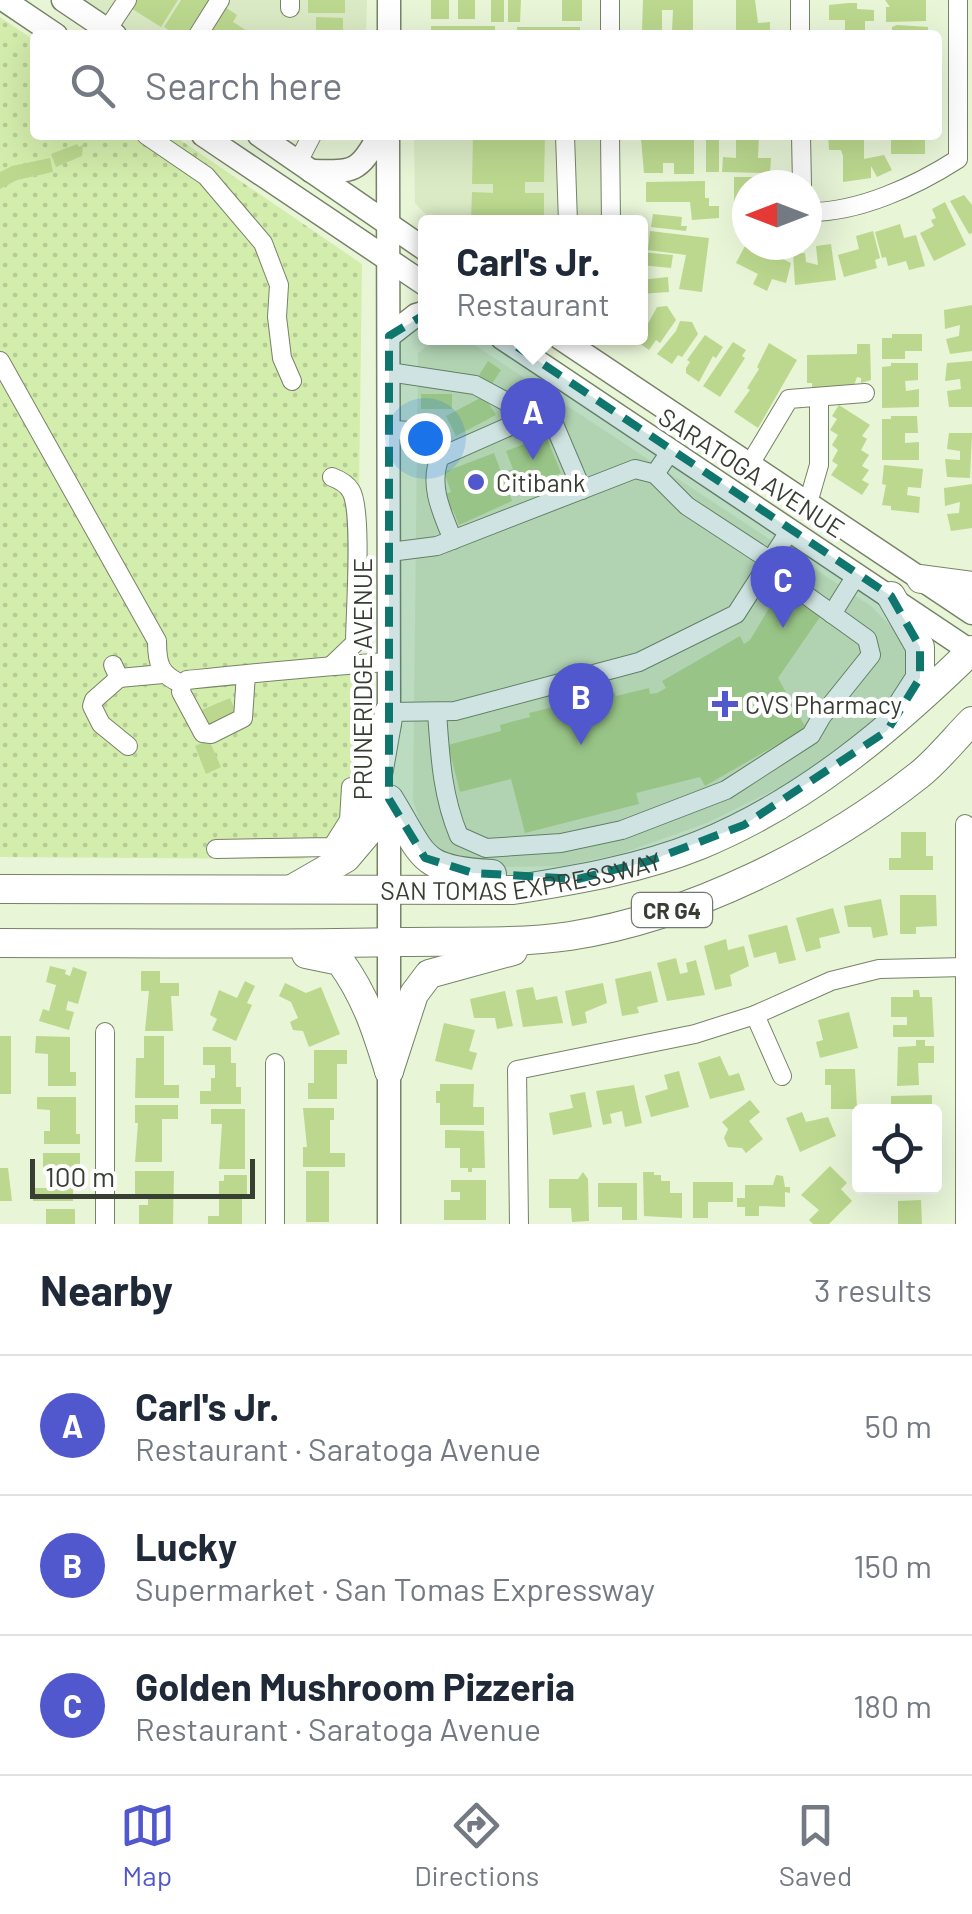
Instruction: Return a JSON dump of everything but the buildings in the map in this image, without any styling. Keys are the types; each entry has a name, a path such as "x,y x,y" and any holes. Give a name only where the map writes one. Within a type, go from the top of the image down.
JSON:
{"highway":[{"path":"920,578 972,586"},
{"path":"887,731 920,678 920,647 891,596"},
{"name":"SAN TOMAS EXPRESSWAY","path":"0,888 390,892 514,890 578,879 697,846 744,825 838,768 887,731 972,651"},
{"path":"290,890 346,858 368,832 390,712"},
{"name":"CR G4","path":"0,942 510,941 571,936 665,912 763,873 921,774 972,721"},
{"path":"921,774 972,740"},
{"path":"390,799 425,858 442,869 578,879"},
{"path":"389,1071 414,994 429,974 571,936"},
{"path":"250,942 340,961 368,1003 389,1071"}],"main road":[{"path":"1,0 48,30"},
{"path":"63,0 108,30"},
{"path":"389,0 389,30"},
{"path":"211,140 418,279"},
{"path":"266,140 418,244"},
{"path":"304,167 348,172 364,164 376,140"},
{"name":"PRUNERIDGE AVENUE","path":"388,140 390,1224"},
{"path":"389,336 418,315"},
{"name":"SARATOGA AVENUE","path":"512,345 972,651"},
{"name":"SARATOGA AVENUE","path":"571,345 972,613"}],"street":[{"path":"112,30 127,0"},
{"path":"201,30 220,0"},
{"path":"610,0 610,30"},
{"path":"800,0 800,30"},
{"path":"822,212 880,197 958,159 958,0"},
{"path":"153,140 206,176 263,243 279,285 282,358 292,381"},
{"path":"304,167 311,140"},
{"path":"565,140 568,215"},
{"path":"610,140 610,215"},
{"path":"801,140 802,170"},
{"path":"0,362 157,641 162,674"},
{"path":"390,372 475,386 533,416 546,418 554,424 582,490"},
{"path":"750,464 785,402 795,397 865,393"},
{"path":"808,503 819,465 819,397"},
{"path":"453,540 435,490 434,471 440,458 533,416"},
{"path":"390,430 422,431 429,436 440,458"},
{"path":"655,474 670,452"},
{"path":"390,552 437,546 635,469 655,474 687,506 867,639 871,655 811,735 726,790 612,833 561,844 486,848 459,836 444,788 437,712"},
{"path":"331,666 354,643 356,555 356,504 351,490 332,477"},
{"path":"390,712 455,711 639,662 736,614 790,530"},
{"path":"832,614 857,574"},
{"path":"246,674 243,718 211,734 204,733 181,692 182,684 188,680 246,674 331,666 390,662"},
{"path":"128,746 101,724 92,706 116,671 162,674 182,684"},
{"path":"216,848 332,847 349,820 351,787"},
{"path":"965,1224 966,824"},
{"path":"519,1224 517,1070 637,1048 755,1015 831,981 878,969 966,967"},
{"path":"755,1015 782,1076"},
{"path":"104,1032 105,1224"},
{"path":"275,1063 275,1224"}],"highlighted area":[{"path":"432,310 465,312 891,596 920,647 920,678 887,731 744,825 649,861 578,879 473,873 425,858 389,799 389,336"}],"shaded area":[{"path":"79,0 367,0 366,30 126,30"},
{"path":"414,140 604,140 601,215 426,215 415,203"},
{"path":"428,345 475,345 871,606 909,645 908,679 881,720 805,775 707,823 620,854 563,866 501,867 444,861 425,839 413,800 418,353"}],"green space":[{"path":"0,17 30,38 30,140 180,140 362,264 355,795 335,852 302,859 0,857"}],"place":[{"name":"Carl's Jr.","path":"533,460"},
{"name":"Citibank","path":"476,482"},
{"name":"Golden Mushroom Pizzeria","path":"783,628"},
{"name":"CVS Pharmacy","path":"725,704"},
{"name":"Lucky","path":"581,745"}]}
